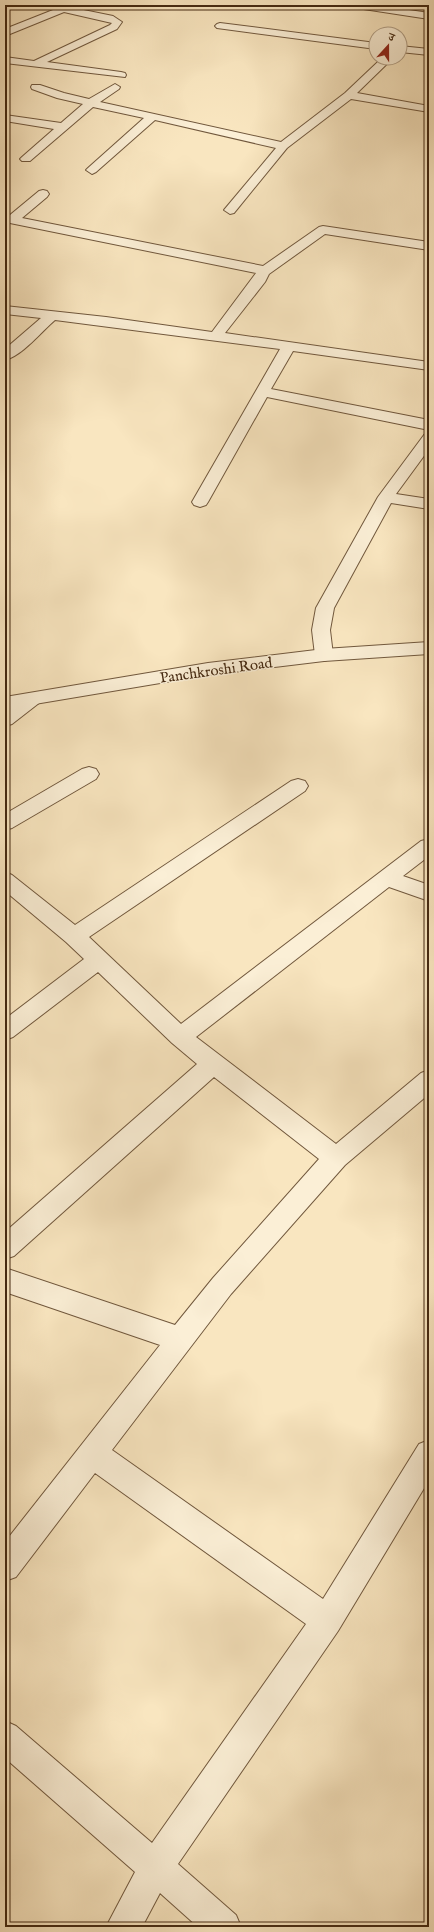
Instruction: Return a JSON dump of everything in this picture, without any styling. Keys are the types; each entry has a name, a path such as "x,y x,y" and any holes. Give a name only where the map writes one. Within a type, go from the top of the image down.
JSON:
{"street":[{"path":"35,64 114,27 117,22 112,19 45,5"},
{"path":"358,5 429,16"},
{"path":"5,33 63,9"},
{"path":"220,26 368,45"},
{"path":"416,50 425,39"},
{"path":"408,50 429,52"},
{"path":"5,60 121,75"},
{"path":"230,210 283,146 349,95 380,66"},
{"path":"36,87 61,96 283,146"},
{"path":"26,159 92,102 115,87"},
{"path":"349,95 429,109"},
{"path":"92,170 153,116"},
{"path":"5,118 63,127"},
{"path":"9,219 43,194"},
{"path":"9,219 225,261 253,267 263,272"},
{"path":"215,337 260,279 263,272 323,230 429,246"},
{"path":"5,310 429,366"},
{"path":"5,356 22,343 52,315"},
{"path":"200,502 288,347"},
{"path":"262,392 429,425"},
{"path":"324,655 321,630 325,608 386,497 429,438"},
{"path":"386,497 429,504"},
{"name":"Panchkroshi Road","path":"5,702 32,699 208,669 324,655 429,648"},
{"path":"5,720 32,699"},
{"path":"5,823 89,774"},
{"path":"74,936 298,786"},
{"path":"180,1037 428,846"},
{"path":"387,878 429,893"},
{"path":"5,880 74,936 180,1037 336,1158"},
{"path":"5,1031 99,960"},
{"path":"5,1248 213,1064"},
{"path":"5,1566 222,1286 336,1158 429,1080"},
{"path":"5,1280 181,1340"},
{"path":"93,1454 327,1620"},
{"path":"123,1927 155,1868 327,1620 429,1454"},
{"path":"5,1737 224,1927"}]}
